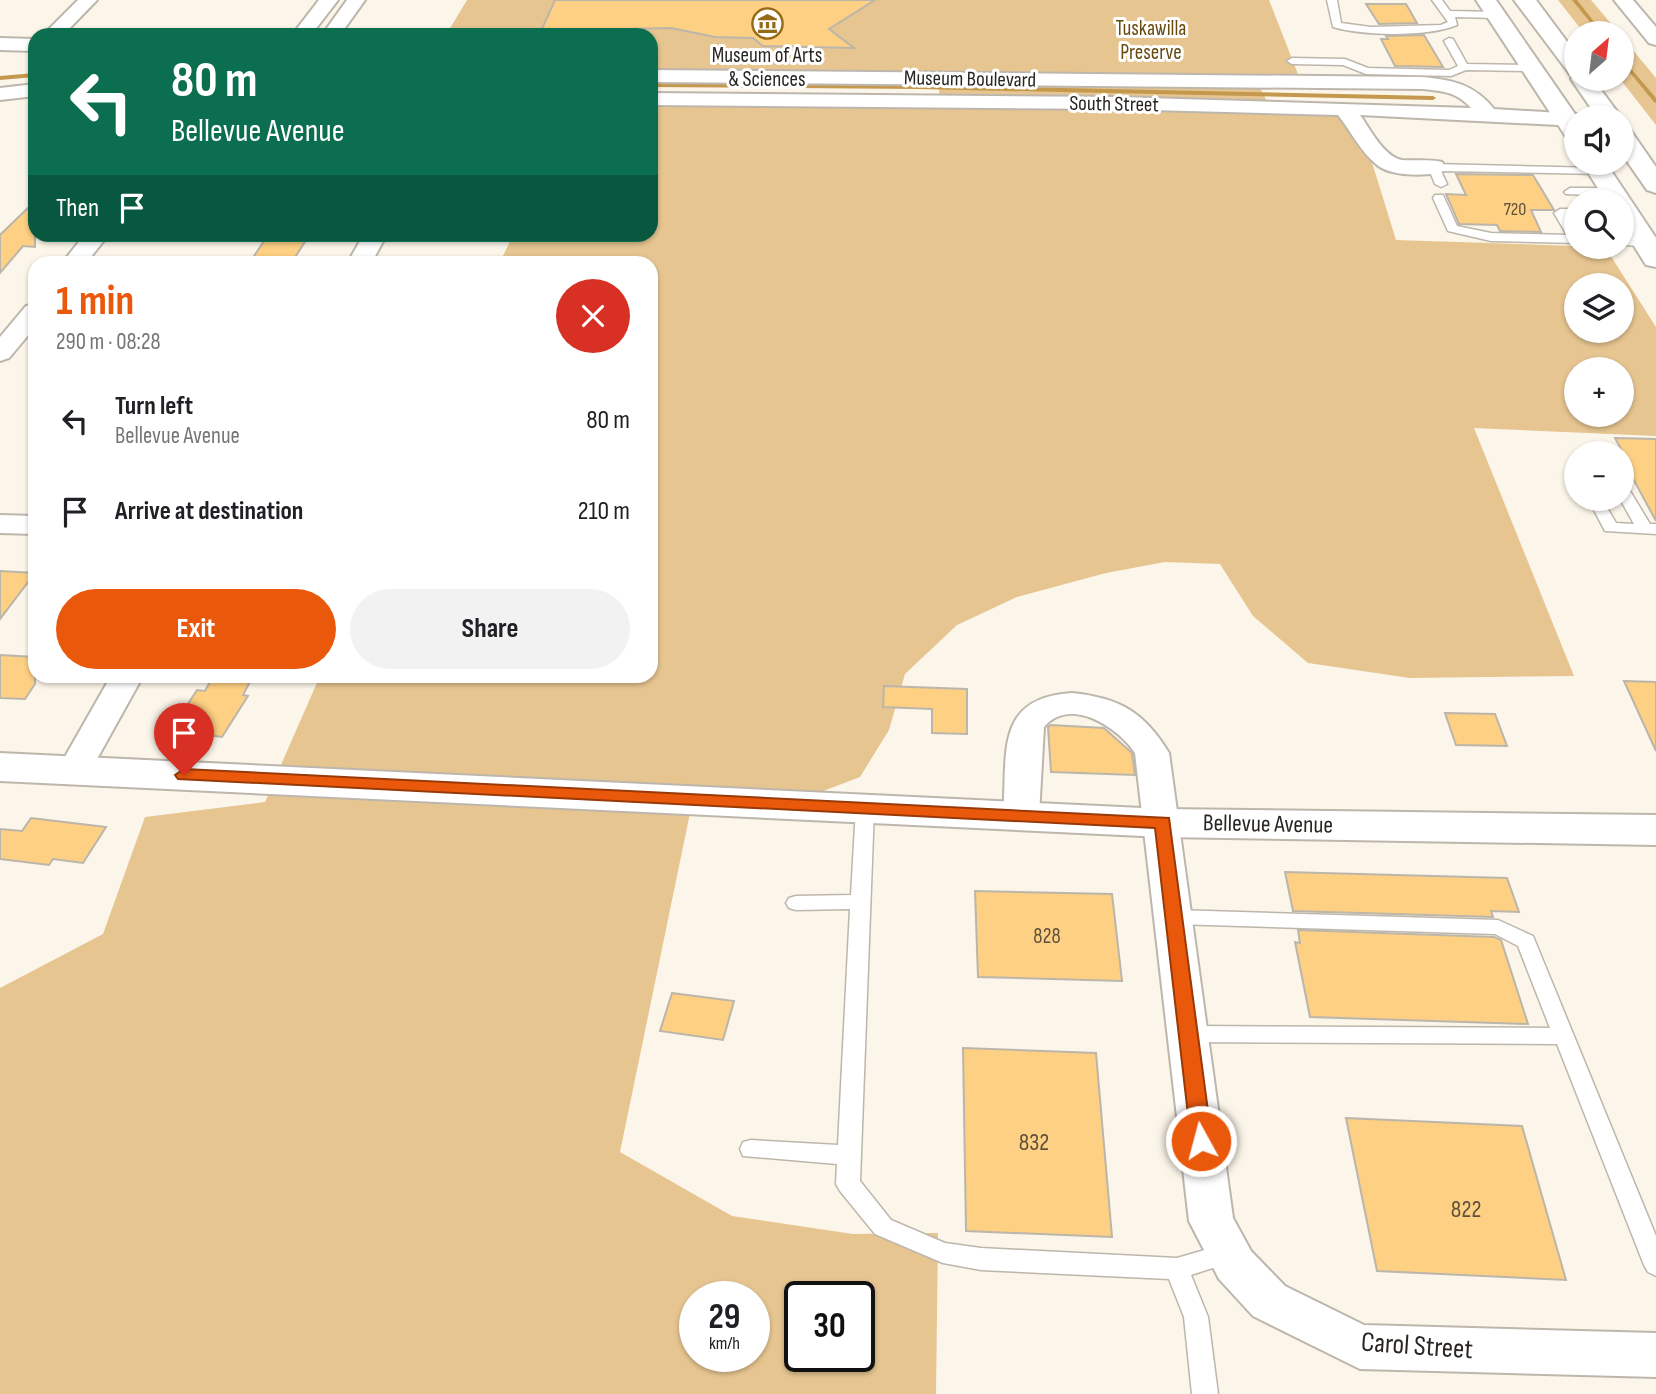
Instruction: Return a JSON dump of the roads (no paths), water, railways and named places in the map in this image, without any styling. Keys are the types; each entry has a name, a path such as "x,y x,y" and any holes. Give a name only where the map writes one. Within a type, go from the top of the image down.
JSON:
{"street":[{"path":"59,28 88,0"},
{"path":"307,28 329,0"},
{"path":"336,28 356,0"},
{"path":"1525,0 1564,53"},
{"path":"1623,0 1656,39"},
{"path":"1492,7 1564,112"},
{"path":"0,44 28,45"},
{"name":"Museum Boulevard","path":"658,76 1419,78 1458,88 1474,96 1487,114"},
{"path":"1,93 28,91"},
{"name":"South Street","path":"658,99 1163,104 1487,114 1564,124"},
{"path":"1345,110 1384,161 1437,176"},
{"path":"1634,153 1656,185"},
{"path":"80,256 91,242"},
{"path":"0,353 28,319"},
{"path":"0,524 28,525"},
{"path":"75,769 123,683"},
{"name":"Carol Street","path":"1021,815 1027,726 1032,715 1052,705 1082,705 1101,709 1124,720 1140,734 1152,753 1175,917 1211,1221 1235,1265 1269,1301 1360,1347 1656,1355"},
{"name":"Bellevue Avenue","path":"0,767 1163,823 1656,830"}],"lane":[{"path":"1332,0 1336,25 1361,28 1442,28 1454,23 1437,0"},
{"path":"1450,17 1492,7"},
{"path":"1449,41 1464,67"},
{"path":"1292,61 1345,62 1366,71 1419,78 1451,73 1464,67 1533,68"},
{"path":"1437,176 1564,169"},
{"path":"1439,198 1452,228 1491,237 1564,239"},
{"path":"1634,506 1651,529"},
{"path":"1602,511 1611,528 1651,529"},
{"path":"865,808 848,1184 883,1227 943,1253 981,1259 1177,1269 1229,1253"},
{"path":"796,903 860,902"},
{"path":"1175,917 1498,926 1526,941 1656,1265"},
{"path":"1188,1034 1564,1037"},
{"path":"751,1149 848,1155"},
{"path":"1177,1269 1196,1317 1205,1394"}],"waterway":[{"path":"1574,0 1591,21"},
{"path":"1634,74 1656,101"},
{"path":"0,78 28,76"},
{"path":"658,85 918,87 1433,98"}],"place":[{"name":"Museum of Arts & Sciences","path":"767,23"}],"park label":[{"name":"Tuskawilla Preserve","path":"1151,40"}]}
